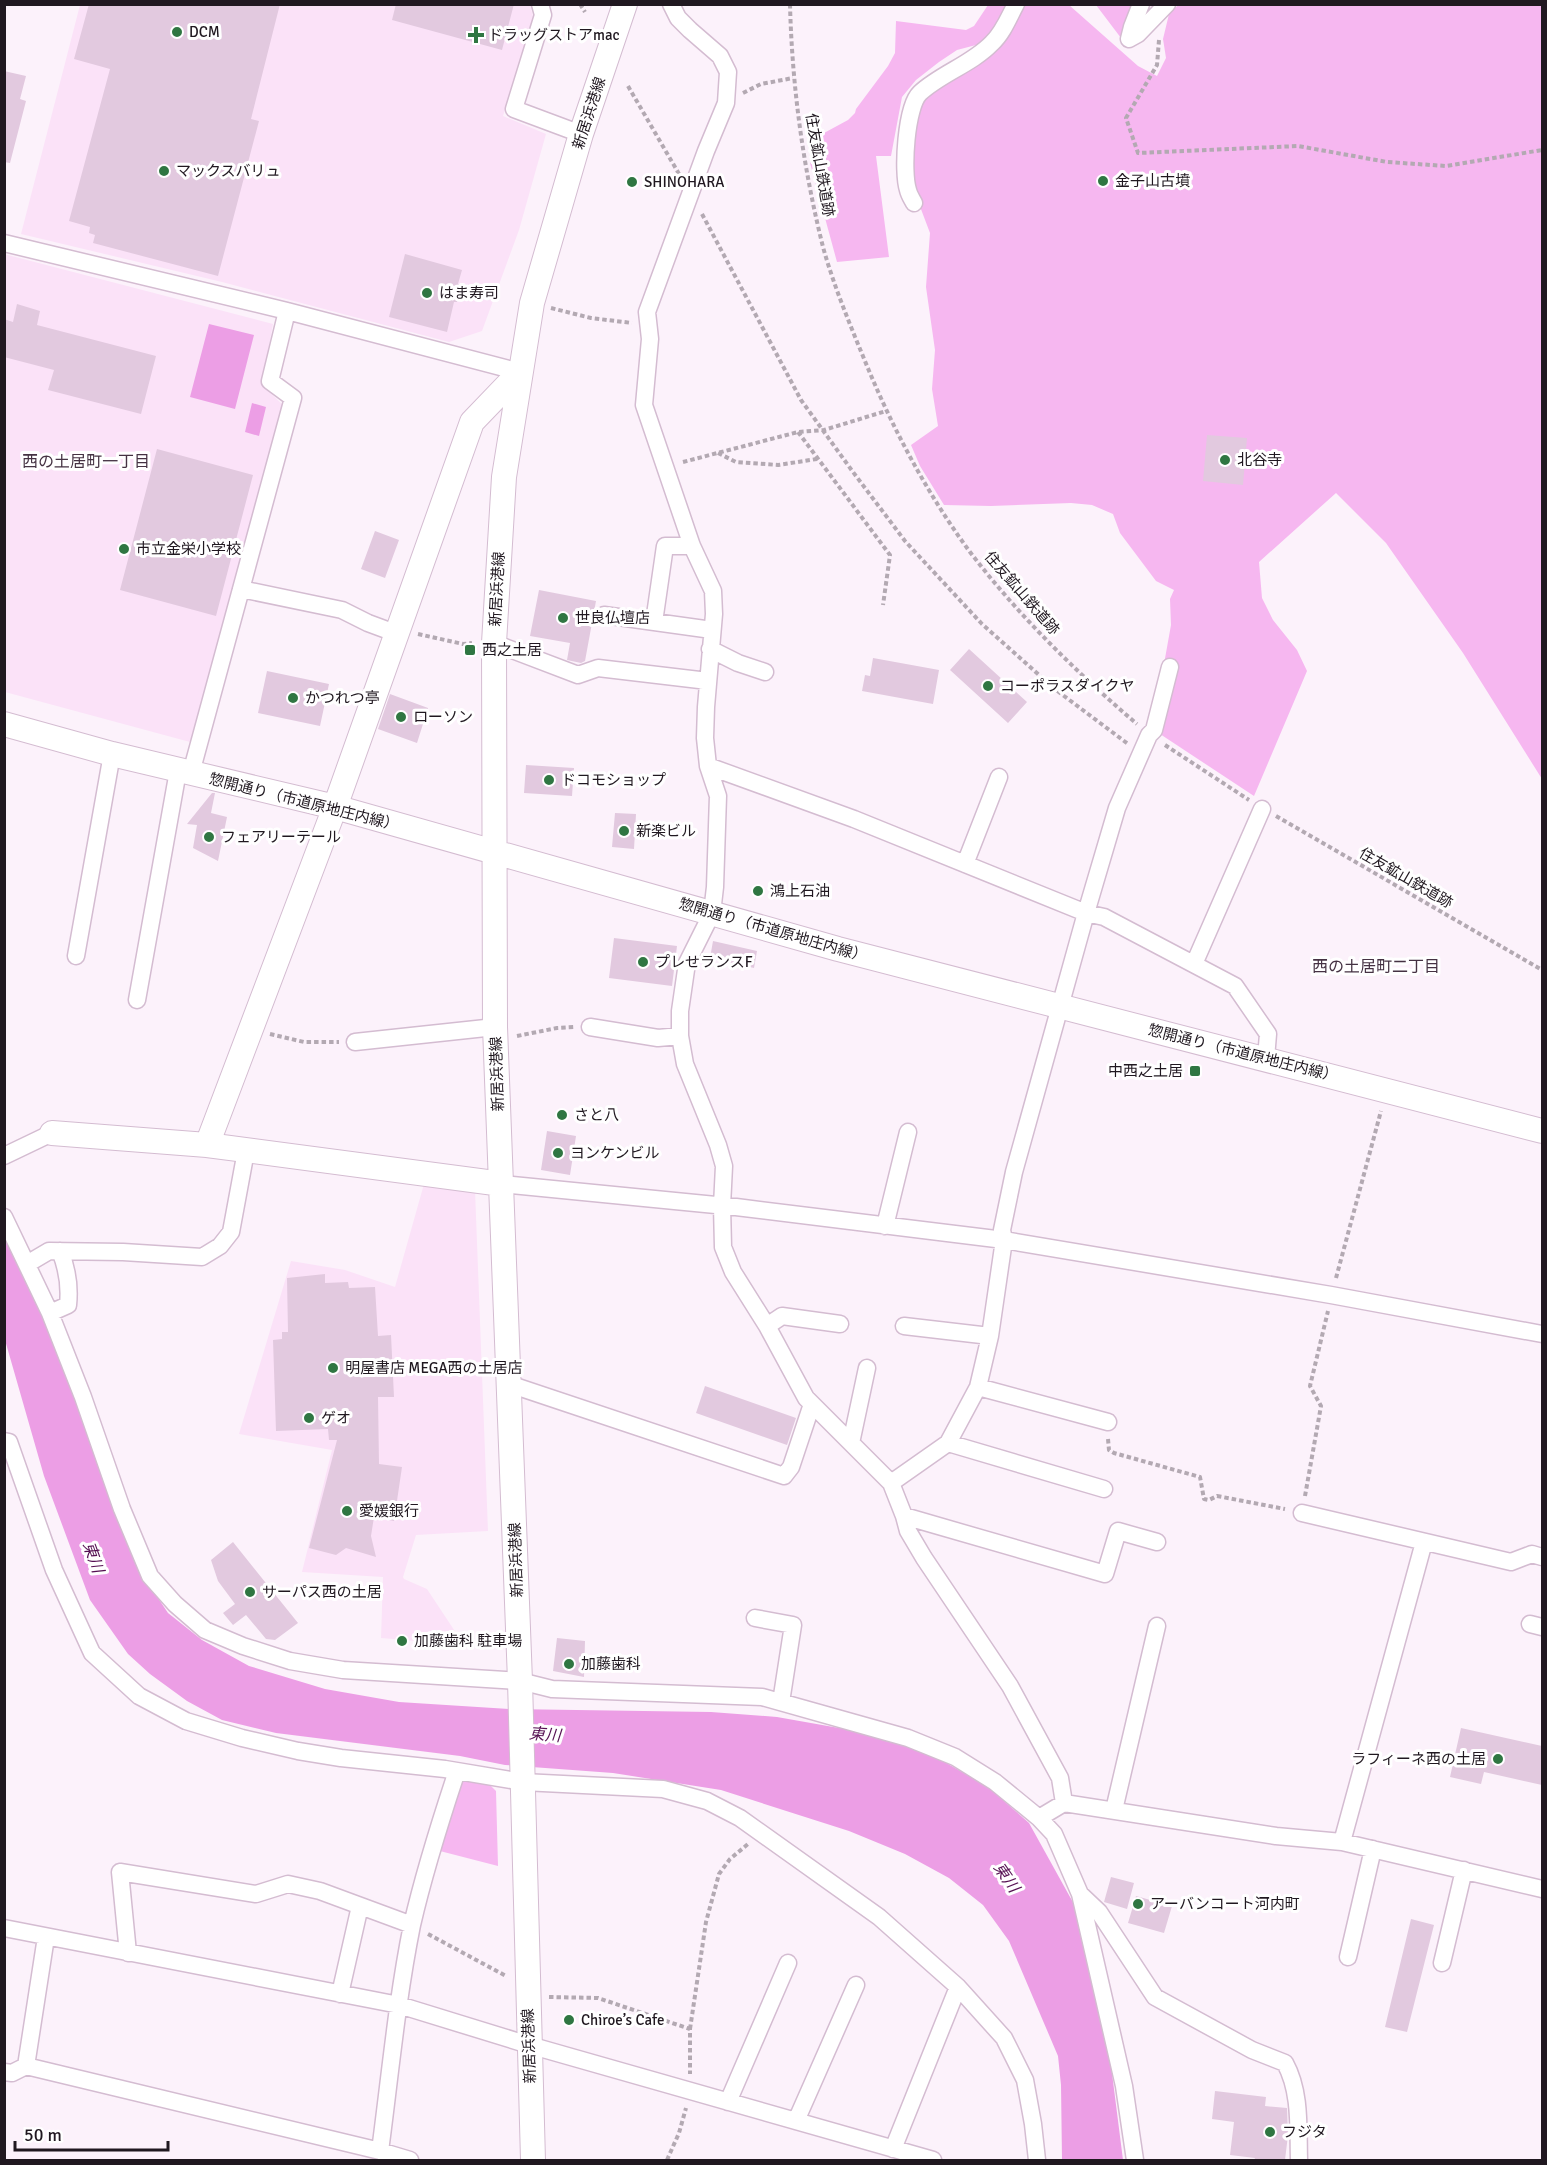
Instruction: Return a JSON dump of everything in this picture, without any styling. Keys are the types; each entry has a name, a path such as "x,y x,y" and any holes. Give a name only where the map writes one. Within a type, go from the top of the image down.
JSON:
{"street":[{"path":"540,4 543,15 514,109 581,134"},
{"name":"新居浜港線","path":"533,2160 520,1685 496,1033 494,643 504,477 532,303 581,134 625,4"},
{"path":"671,4 678,18 720,56 728,72 726,103 647,312 650,339 644,405 692,546 713,591 714,614 705,738 708,766 718,796 718,837 712,913 687,963 680,1011 680,1035 685,1064 718,1145 724,1166 723,1247 733,1272 767,1326 806,1398 891,1483 908,1531 1010,1686 1060,1778 1064,1803"},
{"path":"914,203 907,189 906,146 914,101 920,93 993,43 1017,4"},
{"path":"1141,4 1129,39 1138,34 1167,4"},
{"path":"4,243 287,311 520,372 472,422 335,807 207,1145"},
{"path":"137,1000 184,772 241,589 292,398 270,381 287,311"},
{"path":"654,622 665,546 692,546"},
{"path":"241,589 342,610 368,623 396,631"},
{"path":"604,615 712,630"},
{"path":"494,643 578,675 598,668 708,681"},
{"path":"710,649 738,663 765,672"},
{"path":"891,1483 948,1443 978,1387 990,1336 1004,1240 1002,1230 1014,1172 1117,808 1149,735 1154,730 1170,667"},
{"name":"惣開通り（市道原地庄内線）","path":"4,723 112,754 335,807 838,949 1542,1131"},
{"path":"76,956 112,754"},
{"path":"708,766 854,819 1086,913 1104,917 1194,964 1235,986 1268,1034 1266,1058"},
{"path":"965,864 999,777"},
{"path":"1194,964 1262,808"},
{"path":"590,1027 658,1038 680,1035"},
{"path":"355,1042 496,1033"},
{"path":"885,1226 908,1132"},
{"path":"4,1156 52,1133 207,1145 502,1184 722,1206 1004,1240 1331,1295 1542,1334"},
{"path":"27,1264 50,1251 202,1257 220,1246 231,1232 246,1151"},
{"path":"4,1217 50,1313 83,1397 122,1509 150,1576 175,1604 205,1630 243,1646 290,1661 343,1670 552,1689 762,1697 908,1738 955,1757 995,1782 1039,1818 1054,1834 1080,1894 1124,2086 1135,2160"},
{"path":"50,1313 68,1305 69,1291 65,1264 60,1251"},
{"path":"767,1326 782,1316 840,1324"},
{"path":"904,1326 990,1336"},
{"path":"850,1443 867,1368"},
{"path":"509,1384 784,1476 791,1467 812,1404"},
{"path":"978,1387 1108,1422"},
{"path":"4,1441 9,1442 54,1570 92,1653 139,1696 186,1721 242,1738 341,1758 523,1781 663,1789 707,1801 740,1818 879,1917 958,1987 1004,2037 1025,2080 1037,2160"},
{"path":"948,1443 1104,1489"},
{"path":"1302,1513 1511,1562 1532,1554 1542,1557"},
{"path":"904,1516 1105,1574 1118,1531 1157,1542"},
{"path":"1342,1842 1424,1542"},
{"path":"755,1618 793,1625 781,1702"},
{"path":"1114,1810 1157,1626"},
{"path":"380,2151 412,1925 431,1850 457,1771"},
{"path":"1039,1818 1064,1803 1276,1836 1342,1842 1542,1889"},
{"path":"1348,1957 1373,1849"},
{"path":"1442,1963 1464,1870"},
{"path":"128,1953 120,1872 256,1894 288,1884 320,1891 412,1925"},
{"path":"1080,1894 1099,1912 1155,1997 1252,2050 1286,2063 1292,2075 1298,2112 1299,2160"},
{"path":"340,1994 360,1906"},
{"path":"4,1928 399,2005 529,2045 933,2160"},
{"path":"26,2066 46,1937"},
{"path":"728,2102 788,1963"},
{"path":"796,2121 856,1985"},
{"path":"893,2149 958,1987"},
{"path":"4,2072 12,2073 26,2066 410,2160"}],"path":[{"path":"580,4 585,12"},
{"name":"住友鉱山鉄道跡","path":"790,4 793,78 805,166 824,248 846,315 886,411 924,482 970,552 1012,602 1053,645 1110,701 1149,735 1262,808 1542,970"},
{"path":"1160,34 1157,65 1126,118 1138,153 1298,146 1386,162 1446,166 1542,150"},
{"path":"726,103 761,84 793,78"},
{"path":"628,86 691,194 801,400 905,541 982,624 1056,690 1141,753"},
{"path":"532,303 591,318 648,323"},
{"path":"664,467 798,432 825,430 886,411"},
{"path":"798,432 890,555 883,605"},
{"path":"718,453 736,462 778,465 817,459"},
{"path":"396,631 463,644 494,643"},
{"path":"496,1033 590,1027"},
{"path":"251,1029 304,1042 355,1042"},
{"path":"1108,1422 1108,1450 1200,1477 1204,1499 1209,1500 1217,1496 1302,1513 1321,1406 1310,1386 1331,1295 1387,1090"},
{"path":"667,2160 679,2133 690,2091 690,2029 706,1922 719,1874 730,1859 762,1833"},
{"path":"412,1925 528,1992 598,1998 690,2029"}],"shaded area":[{"path":"80,5 530,5 532,22 503,116 546,134 519,230 482,331 449,342 222,282 21,234"},
{"path":"988,5 1010,5 989,39 957,50 916,80 902,97 891,156 876,156 889,257 837,262 810,163 816,146 824,133 848,120 855,113 888,66 895,53 896,21 966,30 974,26"},
{"path":"1022,5 1069,5 1138,66 1157,76 1166,58 1163,39 1169,14 1178,5 1542,5 1542,779 1463,653 1386,543 1336,493 1259,562 1262,598 1273,620 1297,650 1307,671 1254,796 1160,734 1164,664 1171,625 1170,599 1174,590 1156,581 1120,533 1113,514 1092,505 1071,503 944,505 920,466 911,445 938,426 932,389 935,350 926,287 930,233 916,196 911,143 915,112 934,88"},
{"path":"1096,5 1136,5 1121,38"},
{"name":"市立金栄小学校","path":"4,254 273,324 262,385 284,406 190,742 5,692"},
{"path":"424,1184 475,1190 488,1531 416,1535 403,1577 427,1589 464,1645 381,1638 383,1577 302,1572 332,1450 239,1434 291,1261 345,1270 395,1287"},
{"path":"465,1779 489,1784 496,1791 498,1866 436,1850 458,1781"}],"water":[{"path":"209,324 254,335 235,409 190,397"},
{"path":"252,403 266,407 259,436 245,432"},
{"name":"東川","path":"4,1234 32,1290 156,1595 168,1613 202,1640 249,1666 325,1689 399,1702 509,1709 711,1712 777,1717 856,1731 924,1750 988,1787 1029,1823 1075,1906 1106,2026 1123,2160 1062,2160 1061,2085 1058,2056 1009,1941 983,1905 949,1878 905,1854 849,1831 721,1790 613,1773 505,1765 460,1756 276,1733 222,1720 187,1701 150,1674 128,1654 90,1600 44,1476 5,1340"}],"building":[{"path":"89,4 280,4 251,119 259,121 218,276 93,243 95,235 89,233 90,227 69,221 110,69 74,59"},
{"name":"ドラッグストアmac","path":"396,4 514,4 502,50 392,20"},
{"path":"4,71 26,76 20,99 26,101 10,163 4,162"},
{"name":"はま寿司","path":"405,254 462,270 458,284 462,284 457,302 454,302 447,332 389,317"},
{"path":"17,304 40,311 37,325 156,356 141,414 48,390 54,370 4,357 4,319 13,322"},
{"name":"北谷寺","path":"1207,435 1247,438 1243,485 1203,481"},
{"path":"157,449 253,475 216,616 120,590"},
{"path":"375,531 399,540 385,578 361,569"},
{"name":"世良仏壇店","path":"539,590 596,601 585,661 581,663 567,660 570,643 530,636"},
{"name":"コーポラスダイクヤ","path":"969,649 1027,702 1008,723 950,670"},
{"path":"873,658 939,670 933,704 862,691 865,675 870,676"},
{"name":"かつれつ亭","path":"267,671 329,684 320,726 258,713"},
{"name":"ローソン","path":"390,694 428,708 417,743 378,729"},
{"name":"ドコモショップ","path":"526,765 574,768 572,796 524,793"},
{"name":"フェアリーテール","path":"212,793 215,793 211,813 227,817 218,861 193,848 197,825 187,824"},
{"name":"新楽ビル","path":"615,813 636,814 634,849 612,847"},
{"name":"プレせランスF","path":"614,938 677,946 672,986 609,978"},
{"path":"713,941 757,951 754,968 710,958"},
{"name":"ヨンケンビル","path":"547,1131 576,1136 570,1175 541,1170"},
{"name":"明屋書店 MEGA西の土居店","path":"325,1274 325,1283 348,1282 349,1288 375,1287 378,1336 391,1335 394,1397 378,1397 379,1464 402,1467 394,1521 374,1517 371,1536 376,1557 346,1548 336,1555 309,1548 337,1440 329,1440 328,1429 276,1431 273,1340 282,1339 282,1332 288,1332 287,1278"},
{"path":"705,1386 796,1418 787,1445 696,1413"},
{"name":"サーパス西の土居","path":"233,1542 298,1623 275,1640 266,1639 246,1615 233,1625 223,1613 235,1604 218,1581 211,1560"},
{"name":"加藤歯科","path":"557,1638 585,1641 584,1677 553,1671"},
{"name":"ラフィーネ西の土居","path":"1461,1728 1542,1746 1542,1785 1484,1772 1481,1784 1450,1777"},
{"path":"1111,1877 1134,1883 1127,1909 1104,1902"},
{"path":"1136,1896 1172,1906 1164,1933 1128,1923"},
{"path":"1411,1919 1434,1925 1407,2032 1385,2027"},
{"name":"フジタ","path":"1215,2091 1266,2097 1265,2106 1287,2108 1288,2135 1285,2160 1254,2160 1255,2158 1230,2155 1234,2122 1212,2119"}],"place":[{"name":"DCM","path":"177,32"},
{"name":"ドラッグストアmac","path":"476,35"},
{"name":"マックスバリュ","path":"164,171"},
{"name":"金子山古墳","path":"1103,181"},
{"name":"SHINOHARA","path":"632,182"},
{"name":"はま寿司","path":"427,293"},
{"name":"北谷寺","path":"1225,460"},
{"name":"市立金栄小学校","path":"124,549"},
{"name":"世良仏壇店","path":"563,618"},
{"name":"西之土居","path":"470,650"},
{"name":"コーポラスダイクヤ","path":"988,686"},
{"name":"かつれつ亭","path":"293,698"},
{"name":"ローソン","path":"401,717"},
{"name":"ドコモショップ","path":"549,780"},
{"name":"新楽ビル","path":"624,831"},
{"name":"フェアリーテール","path":"209,837"},
{"name":"鴻上石油","path":"758,891"},
{"name":"プレせランスF","path":"643,962"},
{"name":"中西之土居","path":"1195,1071"},
{"name":"さと八","path":"562,1115"},
{"name":"ヨンケンビル","path":"558,1153"},
{"name":"明屋書店 MEGA西の土居店","path":"333,1368"},
{"name":"ゲオ","path":"309,1418"},
{"name":"愛媛銀行","path":"347,1511"},
{"name":"サーパス西の土居","path":"250,1592"},
{"name":"加藤歯科 駐車場","path":"402,1641"},
{"name":"加藤歯科","path":"569,1664"},
{"name":"ラフィーネ西の土居","path":"1498,1759"},
{"name":"アーバンコート河内町","path":"1138,1904"},
{"name":"Chiroe’s Cafe","path":"569,2020"},
{"name":"フジタ","path":"1270,2132"}],"district":[{"name":"西の土居町一丁目","path":"86,461"},
{"name":"西の土居町二丁目","path":"1376,966"}]}
